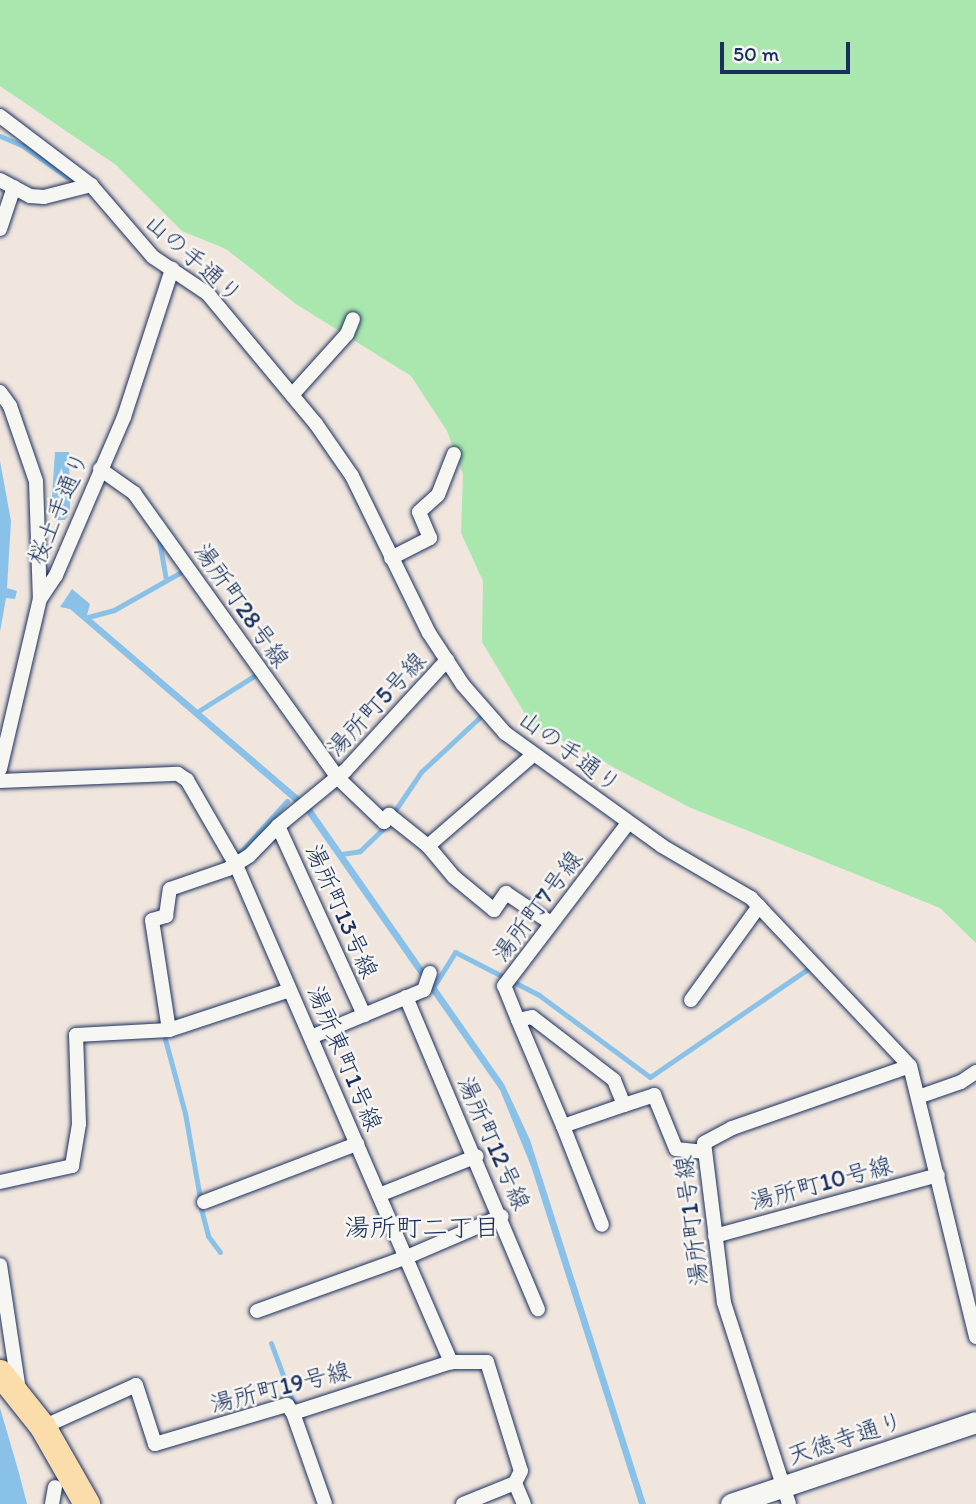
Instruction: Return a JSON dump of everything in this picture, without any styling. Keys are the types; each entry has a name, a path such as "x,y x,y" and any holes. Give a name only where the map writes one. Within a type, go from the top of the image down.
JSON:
{"highway":[{"path":"0,1373 43,1427 72,1495"}],"street":[{"name":"山の手通り","path":"0,116 91,185 153,257 208,294 292,395 352,477 391,558 447,660 505,733 532,756 628,823 759,906 911,1066 921,1096 976,1337"},
{"path":"0,180 44,197 91,185"},
{"path":"0,229 14,187"},
{"name":"桜土手通り","path":"0,769 40,600 56,575 124,416 172,269"},
{"path":"292,395 341,341 353,319"},
{"path":"1,389 36,481 40,600"},
{"path":"391,558 430,538 419,512 438,495 454,454"},
{"name":"湯所町28号線","path":"100,469 134,493 338,778 384,822 389,816 428,846"},
{"name":"湯所町5号線","path":"236,865 278,826 338,778 447,660"},
{"path":"532,756 428,846 454,877 494,910 506,893 551,923"},
{"name":"湯所東町1号線","path":"0,780 178,774 187,780 236,865 451,1362"},
{"name":"湯所町7号線","path":"518,1020 504,986 628,823"},
{"name":"湯所町13号線","path":"278,826 364,1015"},
{"path":"169,1030 152,920 166,916 170,889 236,865"},
{"path":"691,1000 759,906"},
{"path":"311,1037 424,990 430,973"},
{"path":"0,1182 72,1166 79,1124 76,1035 169,1030 290,990"},
{"name":"湯所町12号線","path":"406,998 477,1156 538,1308"},
{"path":"602,1225 518,1020 532,1017 614,1080 624,1105"},
{"name":"湯所町1号線","path":"786,1495 724,1303 704,1143 732,1128 911,1066"},
{"path":"921,1096 961,1082 976,1072"},
{"path":"562,1126 653,1095 676,1149 705,1152"},
{"path":"204,1202 357,1144"},
{"path":"379,1195 477,1156"},
{"name":"湯所町10号線","path":"715,1236 938,1175"},
{"path":"257,1311 407,1257 502,1216"},
{"path":"0,1265 20,1399"},
{"path":"451,1362 487,1362 521,1471 515,1483 463,1504"},
{"name":"湯所町19号線","path":"43,1427 136,1385 155,1444 287,1405 293,1413 451,1362"},
{"path":"293,1413 325,1504"},
{"name":"天徳寺通り","path":"731,1504 786,1495 976,1422"},
{"path":"515,1483 524,1504"},
{"path":"52,1504 72,1495"}],"green space":[{"path":"0,0 976,0 976,943 940,908 691,808 531,724 482,642 483,581 461,533 463,474 447,431 411,376 296,304 226,249 182,231 116,165 0,86"}],"water":[{"path":"55,452 69,452 70,513 65,520 56,520 51,511"},
{"path":"0,461 11,521 7,588 17,591 15,599 6,598 0,632"},
{"path":"72,589 90,604 87,615 310,806 504,1084 530,1140 646,1504 639,1504 531,1166 500,1090 305,811 70,609 60,607"},
{"path":"0,1408 19,1473 27,1504 0,1504"}],"waterway":[{"path":"0,136 23,146 67,177"},
{"path":"159,540 166,578"},
{"path":"88,617 114,610 183,571"},
{"path":"197,712 257,674"},
{"path":"392,815 421,772 480,717"},
{"path":"236,857 287,801"},
{"path":"342,854 360,851 388,824"},
{"path":"434,986 455,952 539,995 650,1077 808,969"},
{"path":"165,1039 185,1113 200,1198"},
{"path":"201,1209 208,1236 220,1252"},
{"path":"271,1343 293,1402"}],"district":[{"name":"湯所町二丁目","path":"422,1228"}]}
